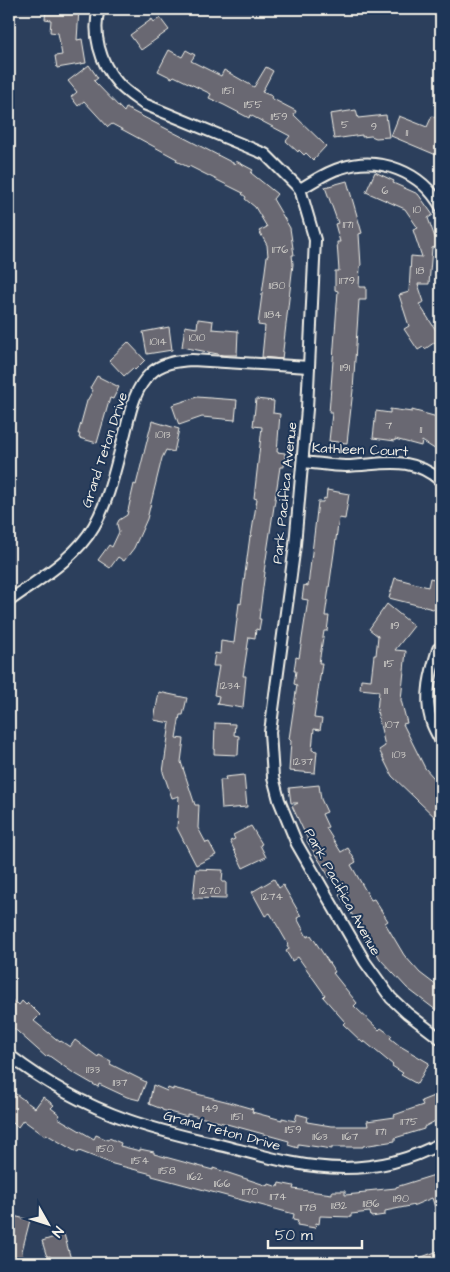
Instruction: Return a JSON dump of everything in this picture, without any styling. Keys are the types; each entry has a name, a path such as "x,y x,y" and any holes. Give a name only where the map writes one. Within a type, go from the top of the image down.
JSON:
{"street":[{"name":"Park Pacifica Avenue","path":"99,9 97,32 100,51 107,68 116,82 129,94 144,104 265,154 300,190 315,240 303,462 295,545 271,725 273,778 279,800 297,844 376,980 407,1013 441,1039"},
{"path":"300,190 340,168 370,163 401,170 415,178 427,187 441,207"},
{"name":"Grand Teton Drive","path":"9,601 62,563 93,528 103,509 110,487 133,401 140,386 150,374 161,366 175,361 192,360 309,368"},
{"name":"Kathleen Court","path":"303,462 344,466 385,462 403,463 423,468 441,481"},
{"path":"438,649 429,682 428,698 431,720 441,742"},
{"name":"Grand Teton Drive","path":"9,1055 62,1091 107,1112 151,1127 298,1164 344,1168 368,1166 392,1162 415,1155 441,1143"}],"building":[{"path":"46,9 79,9 77,40 82,39 86,63 57,68 55,56 62,55 58,33 50,32 51,20 45,19"},
{"path":"160,18 169,30 141,50 130,35 152,19 154,22"},
{"path":"169,50 182,57 186,50 195,55 191,61 221,76 224,70 254,87 266,67 273,71 262,92 296,111 294,115 326,146 313,160 306,153 304,155 299,150 298,152 286,141 290,136 250,115 249,118 209,98 211,94 174,76 172,78 158,71"},
{"path":"89,65 98,78 94,81 124,112 126,108 235,164 236,161 253,170 251,173 277,194 273,199 290,228 294,255 292,255 293,264 282,359 262,357 265,326 258,325 268,256 267,245 259,231 267,227 255,207 245,199 246,197 243,193 176,161 177,159 112,124 108,127 84,101 78,106 71,97 77,92 68,81"},
{"path":"356,110 358,118 386,115 389,137 362,137 362,135 334,139 330,114"},
{"path":"399,116 427,127 432,116 441,120 441,157 391,136"},
{"path":"375,172 394,181 393,183 418,194 433,215 428,218 438,246 432,248 429,284 418,284 424,302 419,304 441,338 425,349 423,347 418,350 404,329 409,326 399,295 409,292 411,256 422,257 413,230 418,228 405,209 366,192"},
{"path":"347,181 362,233 359,234 361,266 359,287 366,287 366,300 359,300 353,390 347,443 329,441 332,413 329,413 338,291 335,290 335,271 339,271 337,242 340,242 335,224 338,223 325,187"},
{"path":"198,319 213,321 212,329 238,331 237,355 223,355 182,347 185,326 197,328"},
{"path":"169,327 172,350 147,354 143,332"},
{"path":"128,342 145,360 135,370 133,368 124,376 109,360"},
{"path":"97,376 119,387 113,399 110,398 97,443 79,438 80,434 78,434 87,401 93,390 90,388"},
{"path":"197,397 237,400 235,420 202,417 179,425 172,405"},
{"path":"256,399 274,401 273,413 280,414 277,452 285,453 284,467 280,467 264,572 259,630 256,629 255,638 249,637 243,676 246,676 243,708 217,704 219,696 214,695 219,666 213,666 215,653 220,654 221,641 234,643 239,603 241,604 257,499 254,498 262,427 253,426"},
{"path":"390,409 412,412 412,410 441,418 441,453 422,441 421,446 395,439 395,441 373,438 376,411 390,413"},
{"path":"152,421 179,429 174,452 166,450 162,458 147,519 134,548 124,561 118,557 110,568 98,560 109,545 112,547 119,532 117,524 119,520 127,515"},
{"path":"327,490 349,494 345,519 339,518 325,616 329,616 327,631 324,631 319,663 322,663 314,718 322,719 320,730 314,729 312,750 317,751 315,773 289,771 291,741 289,739 297,685 294,684 296,671 294,671 296,657 299,658 308,600 302,599 304,585 308,586 318,502 323,502 324,498 326,499"},
{"path":"395,578 428,587 430,578 441,581 441,611 389,598"},
{"path":"387,604 414,626 395,650 406,651 401,700 407,723 403,724 425,768 441,786 441,823 392,776 379,750 385,746 377,711 379,691 360,689 361,679 371,680 374,655 376,655 378,636 369,629"},
{"path":"159,692 187,698 183,715 180,715 176,738 184,739 181,762 195,805 199,805 198,828 206,843 209,842 216,855 196,865 177,828 179,796 172,798 163,772 170,723 154,720"},
{"path":"215,723 235,724 234,735 239,736 238,755 214,754"},
{"path":"244,775 247,807 222,809 220,780 226,780 225,777"},
{"path":"319,785 321,799 327,812 322,814 328,827 326,828 341,852 348,848 356,862 351,865 371,900 374,899 388,921 385,923 404,955 420,973 441,989 441,1014 407,988 380,959 375,950 372,952 364,938 367,937 339,895 342,892 333,876 330,878 307,841 292,806 298,803 291,803 289,788"},
{"path":"251,826 262,844 260,845 266,857 243,868 230,841 235,839 233,835"},
{"path":"196,869 223,870 222,882 226,882 226,899 193,898"},
{"path":"274,879 279,888 283,885 301,916 297,918 307,937 311,935 335,972 333,973 357,1003 354,1006 379,1030 381,1028 392,1036 390,1038 400,1046 429,1063 417,1084 401,1075 403,1073 392,1066 364,1041 363,1043 343,1024 345,1022 323,997 325,995 298,957 292,961 286,951 289,949 288,944 270,913 265,916 252,892"},
{"path":"9,997 19,1005 22,1001 26,1005 28,1003 40,1015 34,1021 60,1042 70,1047 75,1040 98,1057 99,1055 111,1061 110,1064 146,1082 139,1100 127,1097 99,1084 98,1087 48,1055 46,1057 9,1024"},
{"path":"153,1085 167,1091 168,1088 173,1090 173,1088 225,1101 253,1109 252,1112 282,1120 282,1118 295,1121 297,1114 308,1117 307,1122 331,1126 368,1126 367,1121 395,1117 394,1115 423,1105 421,1101 441,1093 441,1118 424,1127 424,1129 395,1138 395,1141 363,1147 332,1147 332,1149 298,1144 298,1148 288,1145 289,1141 212,1120 187,1114 187,1117 162,1110 149,1104"},
{"path":"9,1089 35,1108 43,1097 54,1105 51,1108 60,1115 58,1118 94,1139 96,1135 108,1140 109,1138 121,1143 120,1146 154,1152 154,1154 213,1170 213,1168 268,1186 269,1184 278,1187 279,1183 294,1186 293,1189 332,1194 332,1191 345,1191 345,1195 396,1188 441,1173 441,1219 439,1220 432,1198 415,1205 385,1211 385,1215 371,1217 370,1212 351,1214 351,1217 320,1216 319,1224 316,1223 315,1228 297,1225 298,1221 293,1220 294,1214 152,1176 152,1174 113,1164 79,1151 78,1153 46,1134 45,1136 23,1120 18,1127 9,1120"},
{"path":"9,1215 30,1220 22,1251 24,1263 9,1263"},
{"path":"64,1234 72,1263 52,1263 50,1256 48,1257 46,1254 42,1241"},
{"path":"441,1250 441,1263 408,1263 408,1262"}]}
